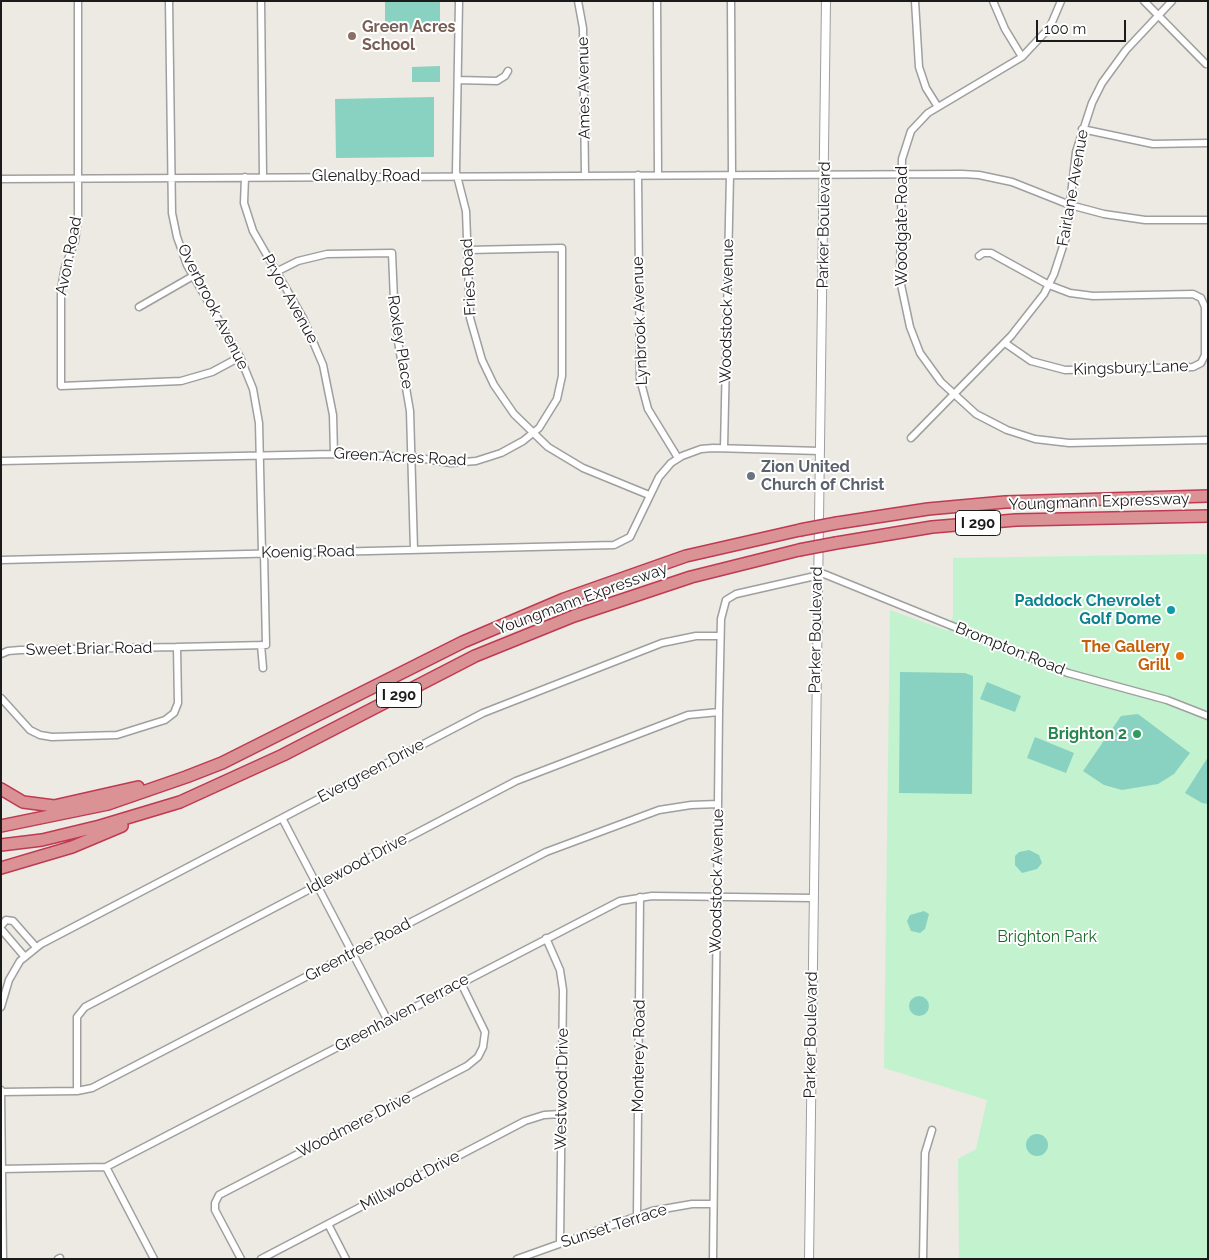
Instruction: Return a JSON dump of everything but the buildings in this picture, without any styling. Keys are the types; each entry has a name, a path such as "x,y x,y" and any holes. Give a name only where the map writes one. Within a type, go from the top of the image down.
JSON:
{"highway":[{"name":"Youngmann Expressway","path":"1,826 108,804 222,763 463,642 564,599 686,556 836,523 928,509 1005,502 1208,496"},
{"name":"Youngmann Expressway","path":"1,845 42,840 100,826 180,802 283,755 475,656 565,619 691,577 800,550 932,527 1007,521 1208,516"},
{"path":"1,789 23,802 54,806 186,777"},
{"path":"1,868 72,847 180,802"}],"street":[{"name":"Avon Road","path":"78,1 78,228 61,289 61,386 181,381 212,372 240,357"},
{"name":"Overbrook Avenue","path":"170,1 170,177 174,225 182,254 240,357 247,372 257,405 263,553"},
{"path":"261,1 263,176"},
{"name":"Fries Road","path":"459,1 457,176 466,211 468,303 477,347 501,397 533,434 573,463 649,495"},
{"name":"Ames Avenue","path":"578,1 583,28 585,175"},
{"path":"657,1 658,175"},
{"name":"Woodstock Avenue","path":"724,448 731,175 731,1"},
{"name":"Parker Boulevard","path":"809,1259 817,576 826,174 826,1"},
{"path":"915,1 919,67 926,88 938,107"},
{"path":"993,1 1005,29 1022,57"},
{"name":"Woodgate Road","path":"1061,1 1050,28 1022,57 938,107 921,119 911,132 904,150 902,174 900,280 904,307 920,353 933,373 953,395 991,423 1035,439 1070,443 1208,440"},
{"path":"1144,1 1157,17 1206,64"},
{"name":"Fairlane Avenue","path":"910,438 1005,343 1034,309 1049,284 1066,236 1073,168 1082,129 1102,82 1126,50 1172,1"},
{"path":"458,80 497,81 505,76 508,71"},
{"path":"1082,129 1152,144 1208,143"},
{"name":"Glenalby Road","path":"1,179 245,176 962,174 996,178 1070,205 1104,214 1146,220 1208,220"},
{"name":"Lynbrook Avenue","path":"638,175 640,379 648,409 678,458"},
{"name":"Pryor Avenue","path":"245,176 244,198 248,217 260,245 311,334 323,365 333,415 334,454"},
{"name":"Green Acres Road","path":"1,461 334,454 412,457 451,463 476,460 512,448 533,434 552,409 560,388 562,248 467,250"},
{"name":"Roxley Place","path":"276,272 298,261 327,254 392,253 392,304 410,411 414,550"},
{"name":"Kingsbury Lane","path":"979,256 983,253 991,253 1049,284 1081,296 1198,296 1205,306 1204,360 1193,367 1065,370 1031,361 1005,343"},
{"path":"140,307 193,276"},
{"path":"649,495 658,477 678,458 701,449 820,450"},
{"name":"Koenig Road","path":"1,560 614,545 626,541 634,532 649,495"},
{"path":"263,553 266,645 261,645 263,668"},
{"name":"Brompton Road","path":"817,576 824,574 857,586 1068,673 1167,700 1208,716"},
{"name":"Woodstock Avenue","path":"713,1259 718,712 720,636 723,604 730,596 817,576"},
{"name":"Evergreen Drive","path":"1,1007 9,980 24,956 36,947 482,712 662,643 696,636 720,636"},
{"name":"Sweet Briar Road","path":"1,654 20,650 261,645"},
{"name":"Sweet Briar Road","path":"1,698 30,730 46,737 109,736 165,720 174,713 178,703 177,647"},
{"name":"Idlewood Drive","path":"77,1091 76,1017 80,1010 516,781 688,715 718,712"},
{"name":"Greentree Road","path":"1,1090 77,1091 92,1088 546,852 658,810 691,805 718,804"},
{"path":"282,818 388,1021"},
{"name":"Greenhaven Terrace","path":"2,1169 106,1167 610,905 640,896 812,898"},
{"name":"Monterey Road","path":"637,1216 640,896"},
{"path":"24,956 1,927 3,922 10,920 36,947"},
{"name":"Westwood Drive","path":"546,938 560,970 563,990 560,1243"},
{"name":"Woodmere Drive","path":"241,1259 215,1210 215,1203 219,1195 466,1066 478,1057 484,1046 484,1032 461,982"},
{"path":"1,1090 3,1259"},
{"name":"Millwood Drive","path":"262,1259 525,1121 544,1115 561,1114"},
{"path":"923,1259 925,1153 932,1130"},
{"path":"106,1167 154,1259"},
{"name":"Sunset Terrace","path":"517,1259 667,1207 714,1204"},
{"path":"328,1224 346,1259"}],"green space":[{"name":"Brighton Park","path":"1208,554 1208,1259 959,1259 958,1159 976,1149 987,1100 884,1068 890,610 948,631 953,616 953,558"}],"shaded area":[{"path":"385,1 440,1 440,29 385,29"},
{"path":"440,66 440,82 412,82 412,67"},
{"path":"434,97 434,157 336,158 335,99"},
{"path":"900,672 965,673 973,676 972,794 899,793"},
{"path":"987,682 1021,696 1015,712 980,699"},
{"name":"Brighton 2","path":"1138,714 1190,753 1174,774 1158,784 1122,790 1104,785 1083,771 1121,716"},
{"path":"1035,737 1074,753 1066,773 1027,758"},
{"path":"1208,757 1208,804 1202,803 1185,793"},
{"path":"1029,850 1039,855 1042,863 1037,869 1022,873 1015,865 1015,856 1019,852"},
{"path":"924,911 929,914 925,929 920,933 911,931 907,921 910,915"},
{"path":"915,996 923,996 929,1002 929,1010 923,1016 915,1016 909,1010 909,1002"},
{"path":"1037,1134 1047,1141 1048,1145 1041,1155 1037,1156 1027,1149 1026,1145 1033,1135"}],"place":[{"name":"Green Acres School","path":"352,36"},
{"name":"Zion United Church of Christ","path":"751,476"},
{"name":"Paddock Chevrolet Golf Dome","path":"1171,610"},
{"name":"The Gallery Grill","path":"1180,656"},
{"name":"Brighton 2","path":"1137,734"}]}
